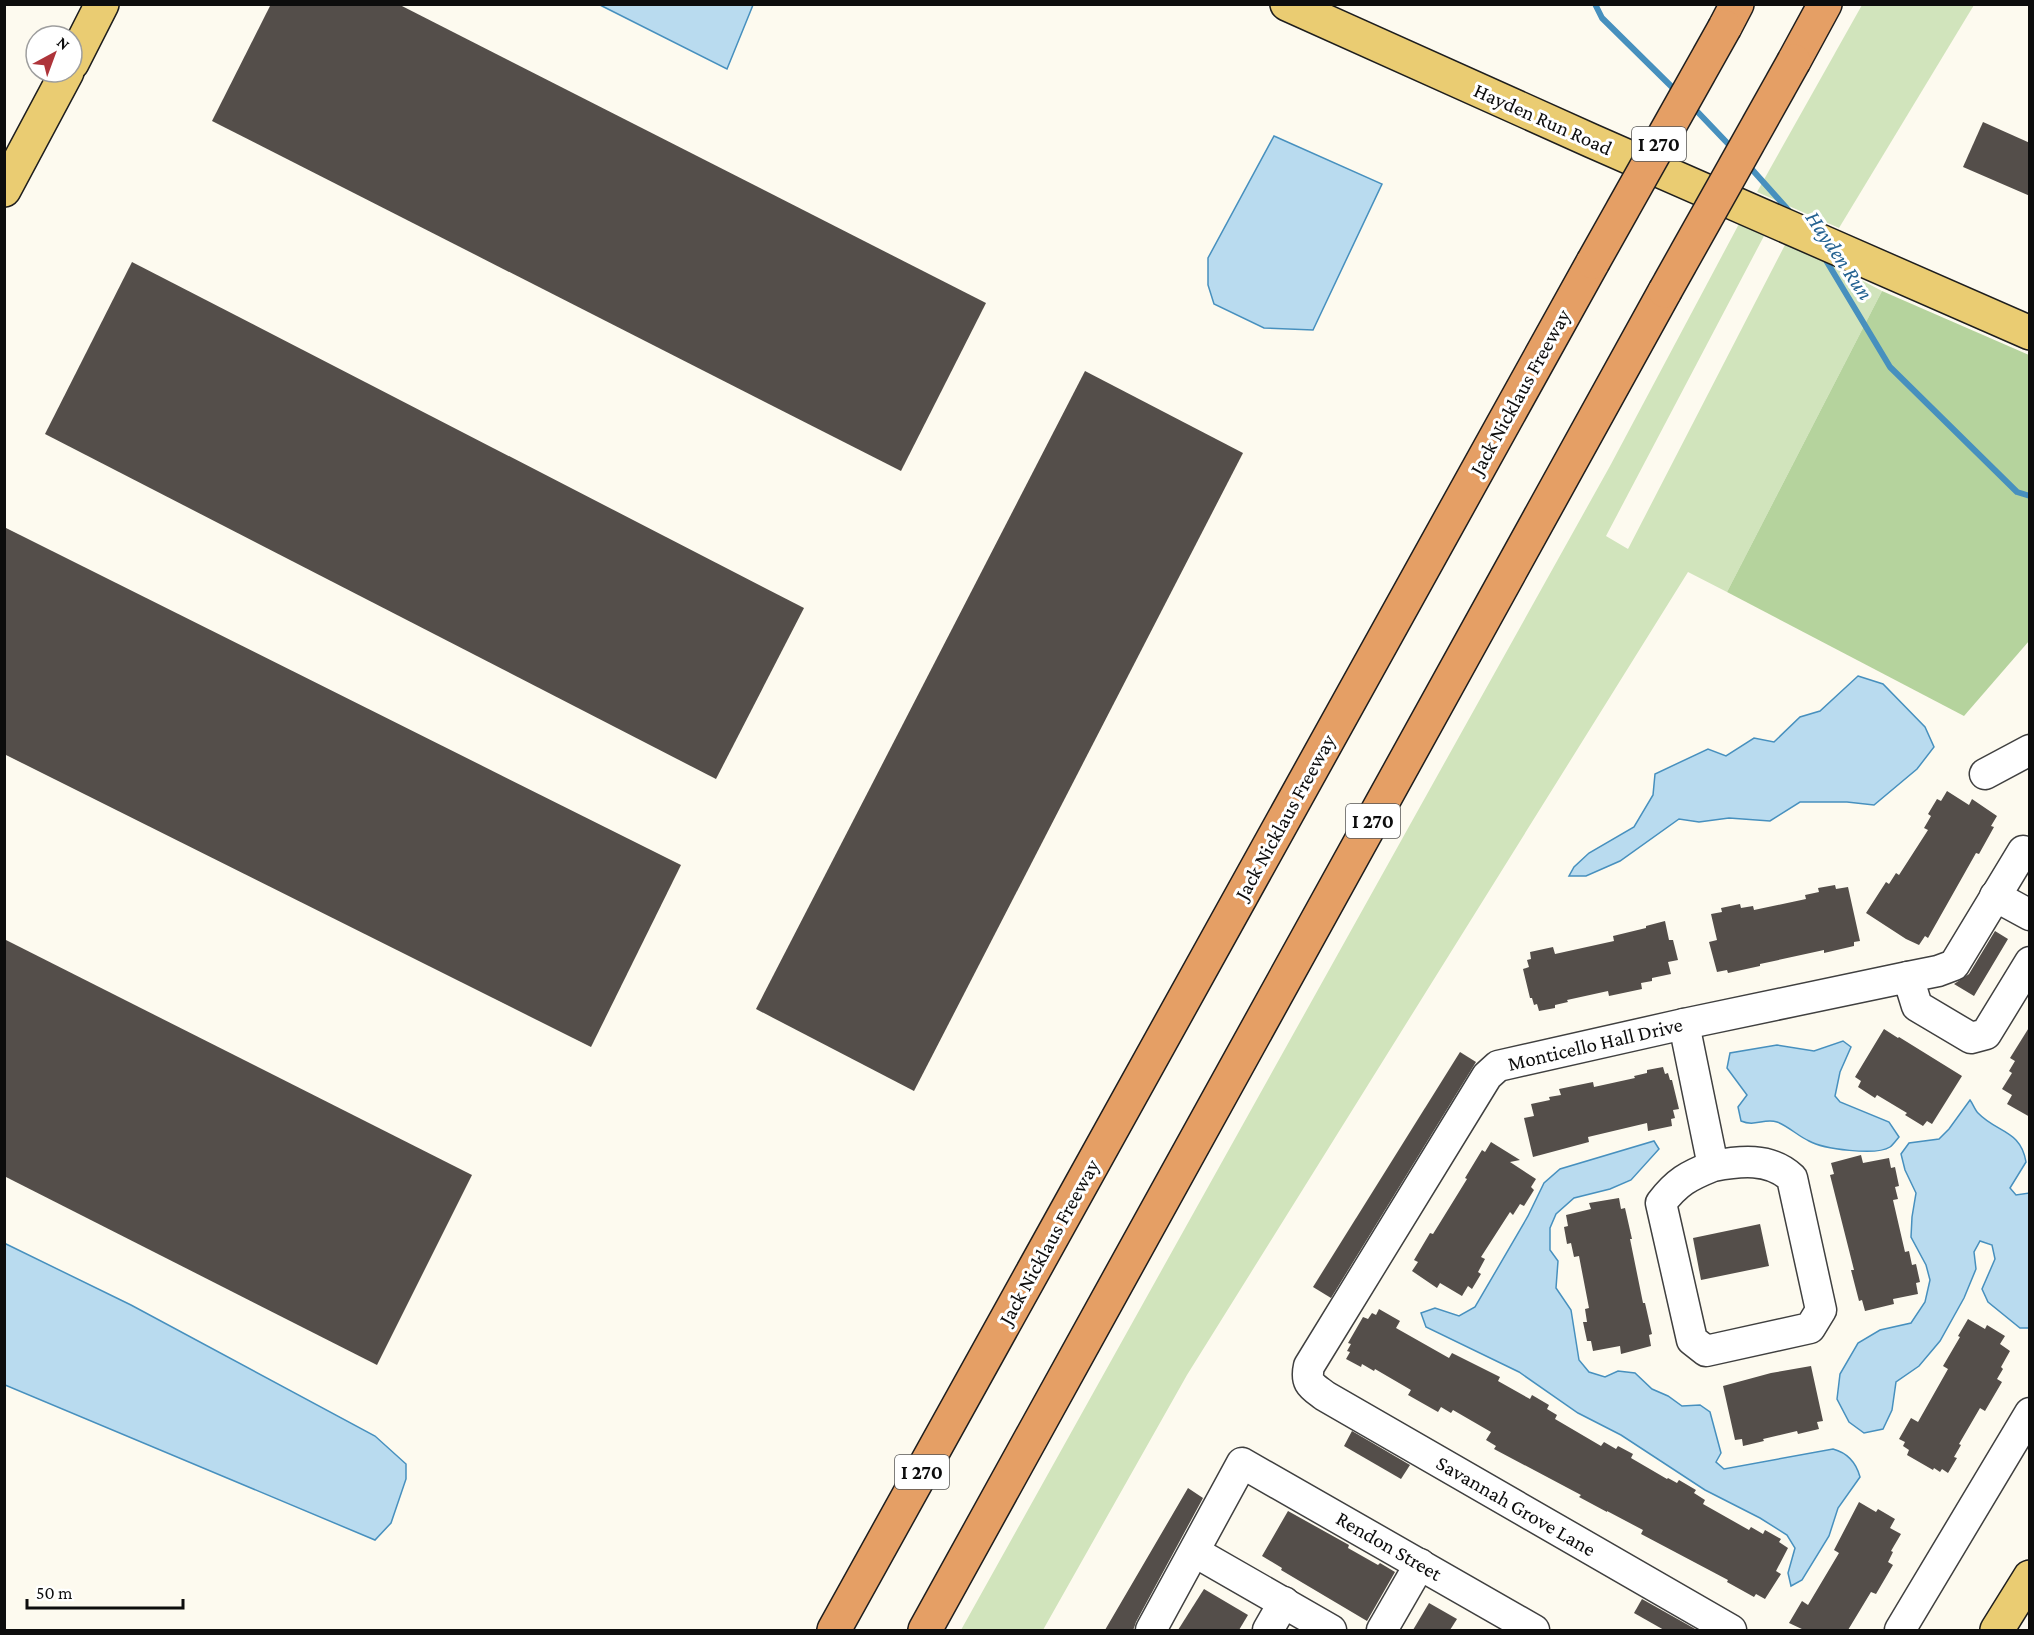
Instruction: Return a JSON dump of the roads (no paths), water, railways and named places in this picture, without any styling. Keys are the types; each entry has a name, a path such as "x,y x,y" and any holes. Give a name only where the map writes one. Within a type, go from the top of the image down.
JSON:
{"highway":[{"name":"I 270","path":"926,1630 1665,291 1826,4"},
{"name":"Jack Nicklaus Freeway","path":"834,1630 1731,16"}],"main road":[{"path":"84,39 102,4"},
{"name":"Hayden Run Road","path":"1287,4 2030,333"},
{"path":"4,190 61,84"},
{"path":"1997,1630 2030,1577"}],"street":[{"path":"1985,774 2030,750"},
{"name":"Monticello Hall Drive","path":"1306,1376 1309,1366 1487,1076 1498,1066 1938,971 1954,964 2023,851"},
{"path":"1995,896 2030,915"},
{"path":"1908,977 1917,1006 1971,1038 1986,1034 2030,962"},
{"path":"1684,1024 1713,1166"},
{"path":"1739,1161 1766,1164 1784,1170 1791,1178 1821,1310 1810,1328 1706,1351 1692,1340 1661,1203 1671,1189 1687,1177 1713,1166 1739,1161"},
{"name":"Savannah Grove Lane","path":"1306,1376 1311,1385 1325,1396 1731,1630"},
{"path":"1900,1630 2030,1413"},
{"name":"Rendon Street","path":"1195,1552 1242,1463 1534,1630"},
{"path":"1151,1630 1195,1552 1331,1630"},
{"path":"1382,1630 1420,1564"},
{"path":"1268,1630 1284,1602"}],"water":[{"path":"600,5 753,5 727,69"},
{"path":"1274,136 1382,184 1313,330 1264,328 1214,304 1208,285 1208,258"},
{"path":"1858,676 1883,684 1925,727 1934,747 1917,769 1874,805 1847,802 1800,802 1770,821 1729,818 1699,822 1679,819 1620,861 1586,876 1569,876 1574,867 1589,853 1634,827 1653,795 1655,774 1708,749 1726,756 1754,738 1774,742 1800,717 1820,711"},
{"path":"1843,1041 1851,1047 1840,1072 1835,1096 1840,1102 1889,1122 1899,1137 1890,1147 1873,1151 1837,1149 1809,1141 1777,1122 1746,1123 1741,1121 1738,1107 1747,1095 1727,1068 1730,1053 1777,1045 1814,1051"},
{"path":"1970,1100 1985,1120 2014,1138 2026,1162 2010,1188 2016,1195 2029,1193 2029,1328 2020,1328 1988,1302 1982,1289 1995,1259 1992,1245 1980,1241 1974,1252 1976,1269 1964,1298 1940,1341 1919,1366 1896,1382 1892,1410 1883,1429 1864,1433 1849,1422 1837,1399 1840,1374 1858,1343 1880,1330 1911,1323 1925,1302 1930,1280 1926,1265 1911,1237 1916,1193 1905,1170 1901,1154 1909,1143 1939,1139"},
{"path":"1654,1141 1659,1149 1631,1180 1610,1189 1574,1198 1556,1214 1550,1228 1550,1250 1558,1261 1556,1288 1571,1310 1579,1360 1589,1372 1605,1377 1618,1371 1635,1373 1652,1389 1682,1406 1700,1405 1710,1412 1721,1453 1716,1462 1724,1469 1833,1449 1843,1453 1854,1463 1860,1477 1838,1508 1829,1536 1802,1580 1791,1586 1788,1573 1795,1548 1787,1535 1760,1518 1705,1490 1621,1435 1578,1413 1519,1372 1426,1327 1421,1313 1435,1308 1459,1316 1475,1307 1528,1216 1544,1183 1560,1169"},
{"path":"4,1243 131,1305 375,1436 406,1464 406,1479 391,1523 375,1540 5,1385"}],"waterway":[{"name":"Hayden Run","path":"1595,4 1602,18 1676,91"},
{"name":"Hayden Run","path":"1692,106 1733,149"},
{"name":"Hayden Run","path":"1748,165 1791,213"},
{"name":"Hayden Run","path":"1824,257 1890,367 2017,492 2030,496"}]}
